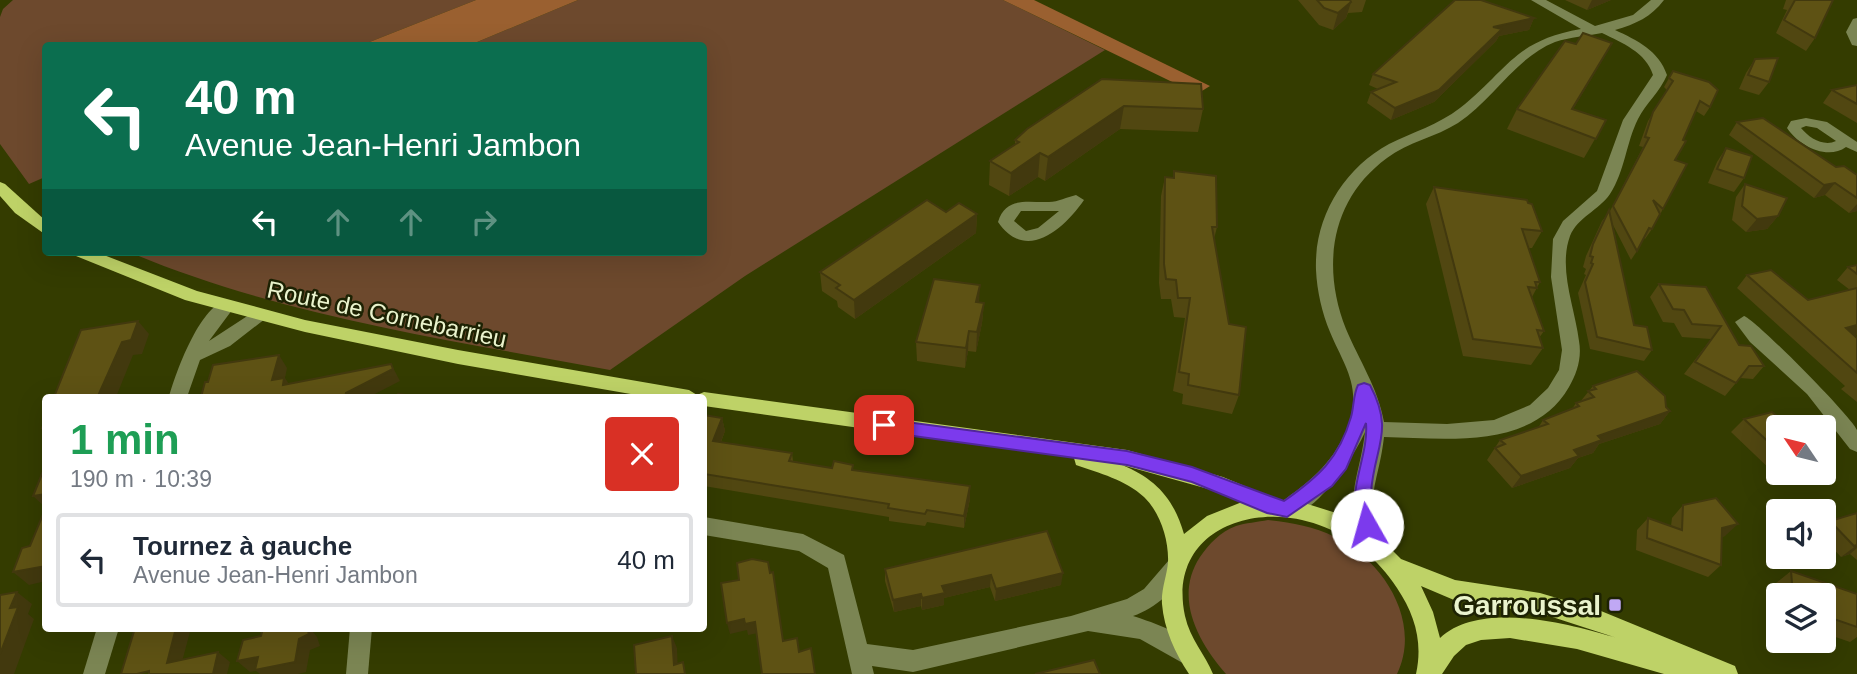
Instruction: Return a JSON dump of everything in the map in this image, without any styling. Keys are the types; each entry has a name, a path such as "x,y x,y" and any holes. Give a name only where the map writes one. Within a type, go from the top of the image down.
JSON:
{"main road":[{"path":"0,187 20,209 42,227"},
{"name":"Route de Cornebarrieu","path":"92,256 139,276 261,315 454,357 672,394"},
{"path":"707,400 1118,457 1165,467 1223,485 1280,508 1317,515 1338,523 1377,548 1408,583 1427,624 1430,645 1428,674"},
{"path":"1053,449 1128,476 1156,494 1173,524 1177,564 1172,588 1172,610 1188,655 1202,674"},
{"path":"1177,564 1196,535 1215,521 1238,511 1280,508"},
{"path":"1394,565 1454,590 1540,603 1601,621 1727,674"},
{"path":"1428,674 1448,645 1461,635 1494,628 1527,630 1573,638 1698,674"}],"street":[{"path":"1375,429 1453,433 1493,428 1534,413 1551,398 1563,381 1571,349 1559,269 1561,238 1568,223 1596,202 1604,191 1626,127 1660,75 1657,65 1648,54 1536,0"},
{"path":"1377,548 1367,525 1362,494 1375,429 1374,414 1333,317 1325,282 1325,239 1333,213 1344,191 1361,171 1382,155 1463,113 1535,46 1562,36 1646,15 1658,0"},
{"path":"1857,22 1852,32 1857,42"},
{"path":"179,394 185,372 196,355 204,333 226,306"},
{"path":"196,355 224,341 261,315"},
{"path":"1744,322 1756,337 1813,389 1857,444"},
{"path":"1280,508 1325,481 1340,464 1359,418 1364,390"},
{"path":"707,527 803,543 837,562 861,664 913,661 1071,626 1132,607 1152,596 1177,564"},
{"path":"1071,626 1130,624 1159,636 1188,655"},
{"path":"94,674 107,632"},
{"path":"357,674 361,632"}],"shaded area":[{"path":"13,0 476,0 370,42 42,42 42,178 29,184 0,144 0,17 3,9"},
{"path":"476,0 578,0 477,42 370,42"},
{"path":"578,0 1003,0 1105,50 745,276 610,370 366,324 306,310 187,274 140,256 707,256 707,42 477,42"},
{"path":"1003,0 1034,0 1210,86 1197,94"},
{"path":"1268,520 1327,533 1353,548 1383,577 1394,595 1405,634 1404,654 1397,674 1226,674 1207,648 1193,619 1189,604 1192,573 1207,548 1225,532 1240,525"}],"building":[{"path":"1317,0 1351,2 1338,13 1324,8"},
{"path":"1455,0 1481,0 1534,18 1493,27 1502,29 1439,90 1395,108 1371,92 1396,82 1373,74"},
{"path":"1795,0 1833,0 1815,38 1784,20"},
{"path":"1583,33 1612,43 1572,109 1606,120 1596,139 1517,109 1565,41 1576,44"},
{"path":"1778,58 1769,82 1748,75 1755,59"},
{"path":"1673,71 1709,82 1718,90 1710,107 1700,101 1683,140 1686,141 1675,160 1687,164 1663,209 1653,200 1660,214 1637,251 1613,206 1649,138 1645,137 1653,112 1673,81 1669,78"},
{"path":"1102,79 1201,84 1203,109 1124,106 1048,157 1040,153 1011,173 990,161 1019,142 1015,140 1027,129"},
{"path":"1857,85 1857,104 1832,90"},
{"path":"1763,118 1836,167 1844,166 1857,175 1857,198 1835,183 1824,185 1737,122"},
{"path":"1726,148 1752,156 1744,178 1717,169"},
{"path":"1174,171 1216,176 1217,227 1212,227 1229,324 1246,327 1239,395 1188,385 1189,374 1179,372 1190,298 1178,298 1176,280 1166,279 1164,264 1165,177 1174,178"},
{"path":"1745,184 1787,198 1778,216 1757,219 1742,206"},
{"path":"1434,187 1527,200 1532,204 1542,231 1522,229 1540,282 1535,282 1537,288 1528,287 1544,331 1537,330 1543,348 1473,339"},
{"path":"927,200 946,212 959,203 977,214 854,300 836,288 840,285 820,272"},
{"path":"1609,210 1634,325 1647,327 1652,350 1597,337 1585,282 1593,264 1593,257 1590,256 1593,244"},
{"path":"1857,265 1857,274 1848,267"},
{"path":"1771,270 1808,300 1857,288 1857,325 1846,328 1857,338 1857,373 1747,275"},
{"path":"934,279 980,285 976,302 984,303 977,332 969,331 966,348 916,342"},
{"path":"1659,284 1706,287 1739,345 1751,346 1764,366 1749,366 1736,383 1695,362 1721,326 1692,324 1684,310 1673,309"},
{"path":"138,321 131,340 122,342 99,394 55,394 81,330"},
{"path":"279,355 272,380 284,378 283,385 391,364 393,369 346,394 202,394 213,365"},
{"path":"1637,371 1665,396 1666,407 1670,411 1598,436 1602,440 1574,450 1579,456 1521,476 1495,448 1505,444 1500,440 1548,424 1543,420 1594,397 1588,391 1596,389 1593,386"},
{"path":"1772,412 1776,415 1766,415 1766,440 1744,419"},
{"path":"707,416 722,418 713,441 792,453 789,461 832,468 834,461 853,465 852,470 970,486 964,516 927,510 925,514 888,508 889,504 707,474"},
{"path":"42,474 42,495 33,496"},
{"path":"1716,498 1738,524 1722,528 1721,565 1647,538 1648,518 1682,530 1683,505"},
{"path":"1857,513 1857,545 1854,546 1836,527 1836,519"},
{"path":"42,517 42,567 13,572 22,548 30,546"},
{"path":"1047,531 1063,573 996,589 991,575 942,586 945,593 922,598 921,594 893,600 885,569"},
{"path":"752,559 768,562 770,573 773,572 783,641 797,638 799,652 811,648 815,674 762,674 755,622 745,624 744,619 727,623 721,583 739,580 737,563"},
{"path":"1791,571 1825,583 1792,583"},
{"path":"1836,587 1857,594 1857,627 1836,620"},
{"path":"17,592 10,608 18,607 0,654 0,595"},
{"path":"134,632 175,632 167,663 218,652 213,674 149,674 149,671 121,674"},
{"path":"262,632 309,634 299,639 295,662 255,670 258,657 237,661 243,640 261,636"},
{"path":"672,636 674,665 683,662 685,674 636,674 634,645"},
{"path":"1094,660 1100,674 1035,674"}],"place":[{"name":"Garroussal","path":"1615,605"}],"route":[{"path":"884,425 1127,458 1192,475 1274,507 1287,509 1325,481 1340,464 1353,437 1364,402 1364,390 1374,414 1375,429 1362,494 1367,525"}]}
